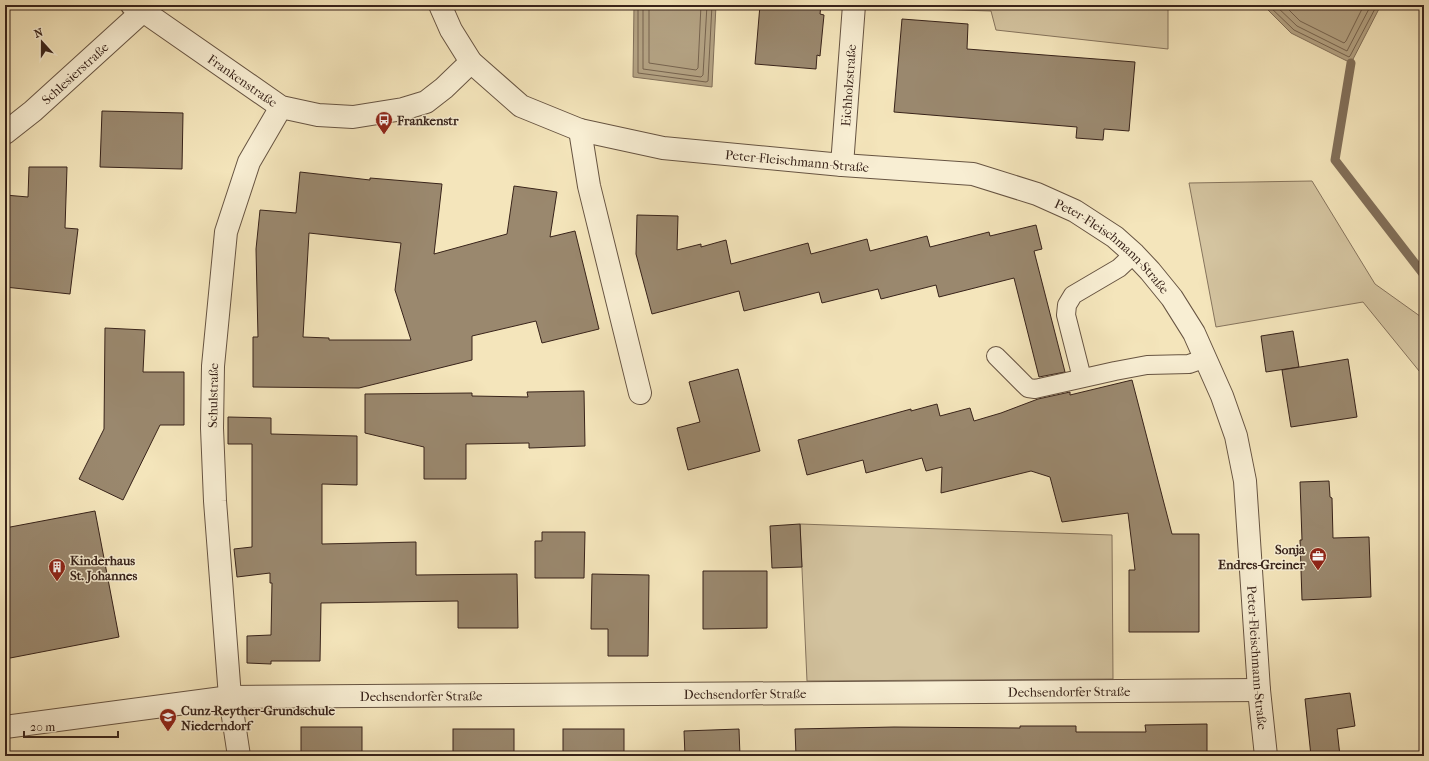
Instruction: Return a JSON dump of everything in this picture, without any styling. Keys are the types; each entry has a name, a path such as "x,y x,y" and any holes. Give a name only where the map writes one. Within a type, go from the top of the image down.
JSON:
{"street":[{"name":"Peter-Fleischmann-Straße","path":"440,5 451,30 471,62 521,106 580,130 663,148 842,165 973,174 1037,194 1075,211 1115,237 1134,254 1172,298 1194,334 1222,396 1236,436 1245,481 1259,690 1266,756"},
{"name":"Eichholzstraße","path":"842,165 854,5"},
{"name":"Frankenstraße","path":"137,8 281,107 318,115 353,117 403,109 426,102 444,88 471,62"},
{"name":"Schlesierstraße","path":"5,133 32,111 137,8"},
{"name":"Schulstraße","path":"240,756 230,697 215,501 212,428 213,366 226,232 249,162 281,107"},
{"path":"580,130 589,186 640,393"},
{"name":"Dechsendorfer Straße","path":"230,697 1259,690"},
{"path":"5,727 230,697"}],"lane":[{"path":"1082,378 1066,315 1067,305 1074,295 1119,268 1134,254"},
{"path":"996,356 1028,388 1035,389 1147,365 1189,364 1206,358"}],"shaded area":[{"path":"925,5 1168,5 1168,49 996,30 991,11 925,9"},
{"path":"1312,181 1375,284 1424,319 1424,377 1363,302 1216,327 1189,183"},
{"path":"800,524 1112,535 1113,679 807,681"}],"water":[{"path":"634,5 716,5 712,87 633,77"},
{"path":"1263,5 1381,5 1351,63 1291,33"}],"building":[{"path":"760,5 821,5 820,14 824,15 820,56 817,55 816,69 755,64"},
{"path":"902,19 968,24 967,49 1135,62 1129,131 1104,129 1103,140 1076,138 1077,127 894,112"},
{"path":"102,111 183,113 182,169 100,167"},
{"path":"29,167 67,167 65,228 78,229 70,294 5,287 5,195 28,197"},
{"path":"300,172 370,180 370,178 442,184 434,254 507,234 514,186 557,192 550,237 575,231 599,329 542,343 536,321 472,336 472,360 359,388 253,387 253,337 258,337 256,249 260,210 296,213","holes":["309,233 401,243 395,290 411,340 329,340 329,338 303,337"]},
{"path":"637,215 678,216 677,250 701,244 701,247 726,240 731,264 808,243 811,254 867,239 870,251 927,236 930,247 989,232 990,236 1036,225 1042,249 1034,251 1065,372 1039,377 1014,278 939,297 936,285 881,299 878,289 822,303 819,292 744,311 739,291 652,314 636,254"},
{"path":"105,328 145,330 143,372 184,372 184,425 160,425 123,500 79,479 104,429"},
{"path":"1293,331 1299,367 1266,372 1261,336"},
{"path":"1348,359 1357,417 1291,427 1282,370"},
{"path":"738,369 760,451 688,470 677,428 700,422 689,382"},
{"path":"1132,380 1172,534 1199,534 1199,632 1129,632 1129,570 1135,570 1128,513 1062,522 1050,477 1031,471 941,493 942,467 926,471 922,458 866,473 863,460 807,475 798,440 911,409 911,411 937,404 940,416 970,408 974,421 1001,413 1038,399 1070,392 1070,395"},
{"path":"584,391 585,446 529,448 529,443 466,444 466,479 424,479 424,447 365,433 365,394 472,393 472,396 528,397 527,392"},
{"path":"228,417 271,418 271,434 357,436 357,485 322,484 322,544 416,542 416,575 517,574 518,628 458,628 458,601 321,603 320,661 271,661 271,664 247,663 247,636 271,635 272,583 270,583 270,573 237,577 234,549 252,547 252,444 228,444"},
{"path":"1329,481 1330,497 1332,498 1333,538 1369,537 1371,597 1302,600 1300,482"},
{"name":"Kinderhaus St. Johannes","path":"95,511 119,637 5,659 5,528"},
{"path":"800,524 802,567 772,568 770,526"},
{"path":"542,532 585,532 584,578 535,578 535,541 542,541"},
{"path":"703,571 767,571 767,628 703,629"},
{"path":"592,574 649,575 648,656 608,656 608,629 591,629"},
{"path":"1350,693 1355,726 1337,729 1340,756 1311,756 1305,699"},
{"path":"1207,724 1207,756 796,756 795,729 894,727 1020,728 1020,726 1076,726 1076,732 1146,732 1145,725"},
{"path":"301,727 362,727 362,756 301,756"},
{"path":"453,729 514,729 514,756 453,756"},
{"path":"563,729 624,729 624,756 563,756"},
{"path":"739,729 740,756 685,756 684,731"}],"waterway":[{"path":"1351,63 1335,160 1424,275"}],"place":[{"name":"Frankenstr","path":"384,135"},
{"name":"Sonja Endres-Greiner","path":"1318,571"},
{"name":"Kinderhaus St. Johannes","path":"57,582"},
{"name":"Cunz-Reyther-Grundschule Niederndorf","path":"168,732"}]}
